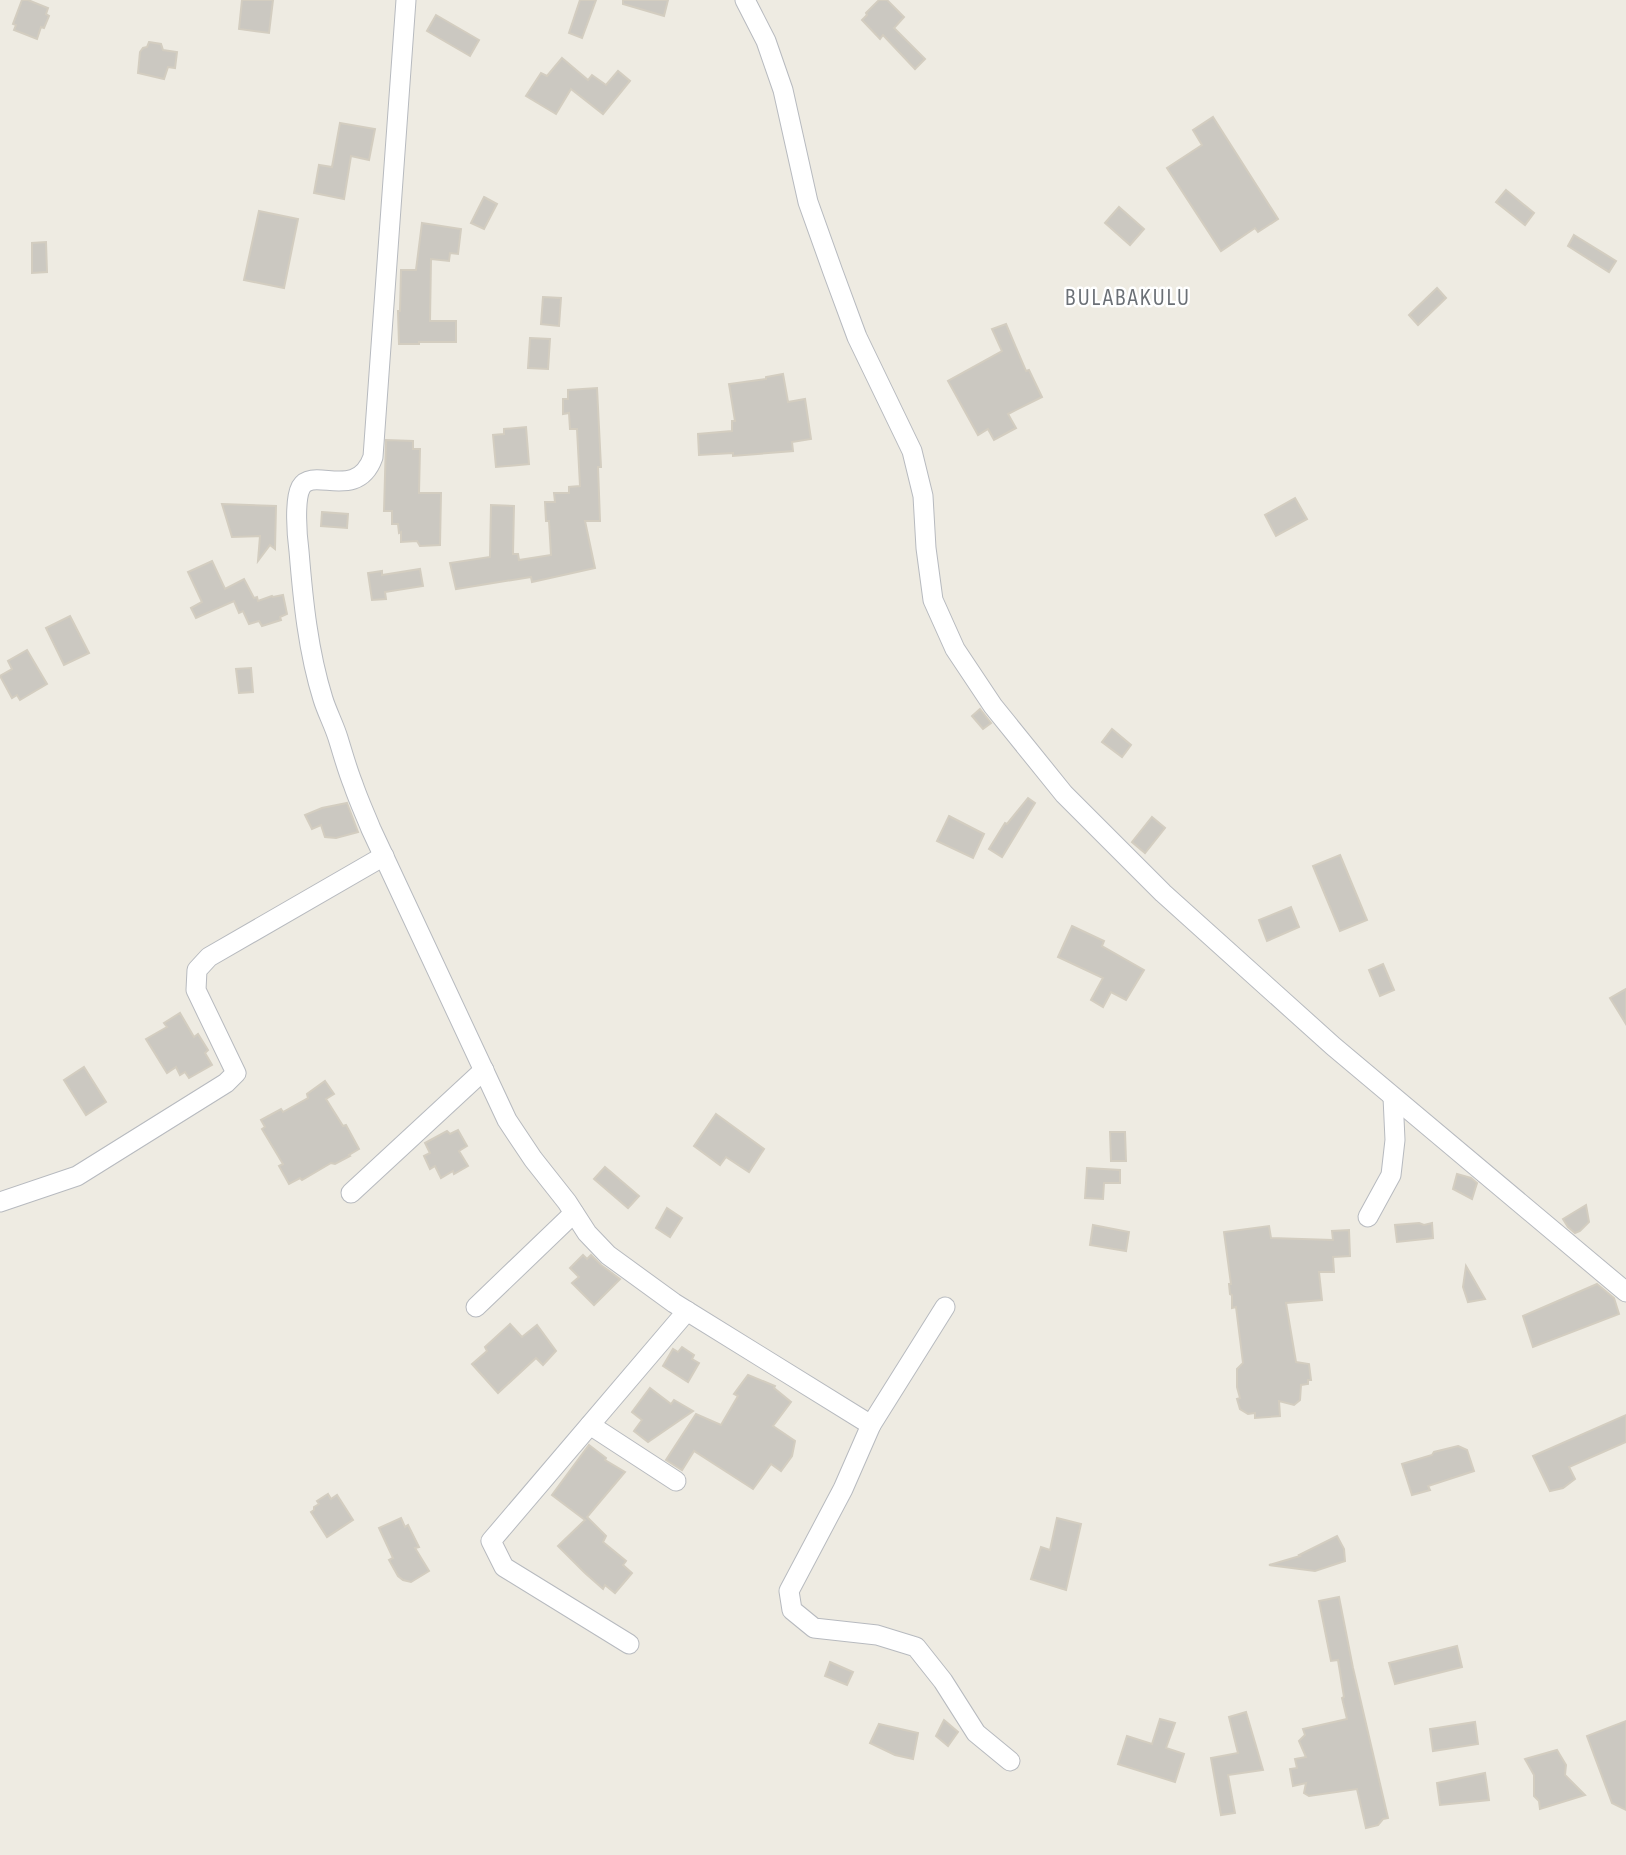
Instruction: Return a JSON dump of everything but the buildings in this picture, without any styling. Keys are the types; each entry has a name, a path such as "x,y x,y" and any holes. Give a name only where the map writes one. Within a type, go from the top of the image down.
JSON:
{"street":[{"path":"406,0 373,457 363,475 355,479 311,480 301,488 297,529 309,636 323,699 352,783 507,1120 587,1233 608,1255 687,1311 871,1425"},
{"path":"745,0 766,41 783,90 808,202 842,298 857,337 912,451 923,496 933,600 955,649 993,706 1064,794 1163,893 1334,1046 1626,1292"},
{"path":"0,1202 77,1176 226,1083 236,1073 196,990 197,970 209,957 384,856"},
{"path":"351,1193 484,1070"},
{"path":"1368,1217 1391,1175 1395,1140 1394,1097"},
{"path":"476,1307 574,1213"},
{"path":"945,1307 871,1425 843,1489 789,1591 792,1610 814,1628 877,1635 916,1647 943,1681 976,1733 1010,1761"},
{"path":"629,1644 504,1567 491,1541 687,1311"},
{"path":"590,1425 676,1481"}],"district":[{"name":"BULABAKULU","path":"1128,297"}]}
